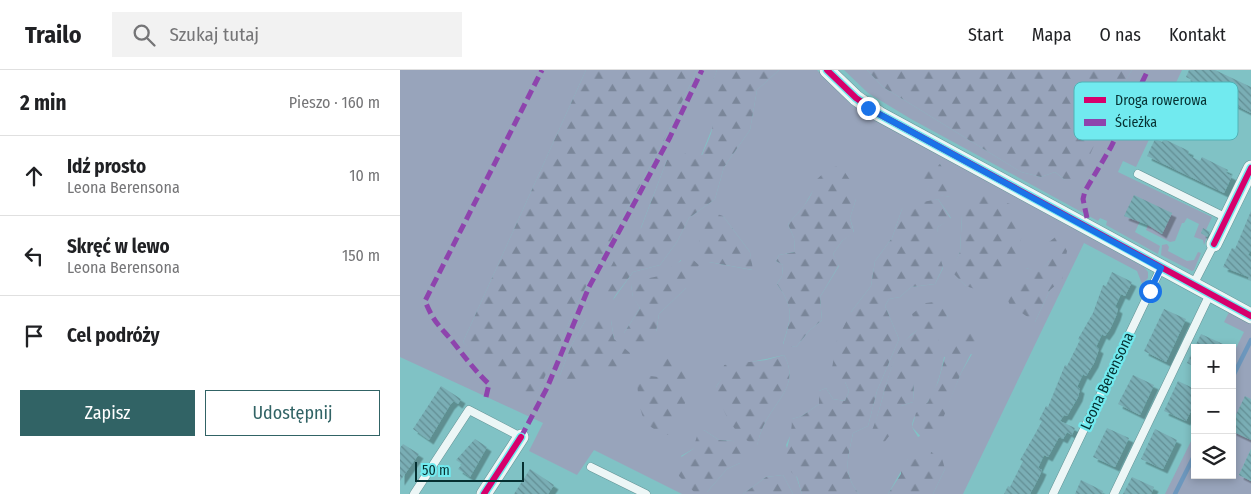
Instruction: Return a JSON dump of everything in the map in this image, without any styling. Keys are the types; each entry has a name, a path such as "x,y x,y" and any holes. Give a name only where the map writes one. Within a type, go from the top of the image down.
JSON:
{"street":[{"path":"827,70 856,98 879,114 1251,316"},
{"path":"1214,244 1251,168"},
{"path":"484,494 521,437"}],"lane":[{"path":"1138,174 1227,218"},
{"path":"1193,285 1214,244"},
{"name":"Leona Berensona","path":"1053,494 1161,268"},
{"path":"1114,494 1210,294"},
{"path":"414,494 470,410 521,437"},
{"path":"591,466 632,491 646,494"}],"green space":[{"path":"400,70 586,70 463,342 533,402 580,298 665,138 697,70 717,70 713,81 711,116 713,126 701,156 667,160 613,300 633,272 660,265 677,242 689,218 715,199 724,167 750,130 757,90 779,70 817,70 849,102 869,116 1144,267 1148,272 1148,278 1142,284 1137,271 1084,243 963,494 933,494 945,469 931,452 931,459 908,459 888,494 859,494 848,472 848,458 853,433 868,426 877,391 899,339 885,306 889,299 900,297 911,287 935,284 943,268 935,243 938,227 951,218 938,199 902,209 892,238 875,261 871,286 851,312 845,382 849,391 845,401 833,399 826,388 819,391 819,404 802,416 792,419 792,432 786,445 802,494 793,494 783,475 766,477 743,494 682,494 594,450 577,475 529,451 543,423 400,357","holes":["940,164 947,178 950,197 926,192","814,189 856,199 850,218 854,232 842,241 833,254 839,266 820,297 822,320 809,331 796,347 783,344 790,313 787,300 777,284 782,276 783,265 776,261 779,255 795,252 794,238 788,224 804,206","962,215 966,286 952,271 960,252","723,216 750,252 752,270 709,262","1049,242 1050,290 1035,322 1026,268 1040,273 1049,261","681,260 686,288 659,314 656,332 624,333 640,308 633,297 631,285 663,276","948,315 914,384 913,402 901,406 871,435 888,379 899,351 907,340 923,326","586,319 611,320 614,339 629,370 599,370 560,375 571,346","972,354 961,373 939,426 918,437 912,427 914,419 931,397 942,369 944,357","784,355 789,374 785,391 770,414 757,445 716,387 730,372 755,361","704,430 719,440 733,441 740,463 727,469 707,492 681,456 693,449"]},
{"path":"586,70 697,70 665,138 580,298 533,403 498,376 463,342"},
{"path":"717,70 779,70 757,90 750,130 724,167 715,199 689,218 677,242 660,265 633,272 612,300 600,287 630,231 641,228 667,160 690,152 702,155 712,130 712,125 711,119 702,108"},
{"path":"844,70 867,70 883,87 1021,172 1041,177 1055,172 1065,180 1089,140 1149,140 1136,167 1123,161 1118,172 1212,217 1206,230 1203,229 1201,233 1207,237 1204,245 1203,240 1194,237 1199,224 1187,218 1182,223 1175,241 1170,242 1146,230 1148,225 1162,234 1172,213 1125,216 1140,221 1135,232 1160,246 1158,254 1106,225 1107,221 1100,218 1098,221 911,119 868,93"},
{"path":"867,70 1132,70 1125,82 1074,82 1074,140 1096,140 1079,180 1065,180 1055,172 1041,177 1021,172 883,87"},
{"path":"1132,70 1182,70 1176,82 1125,82"},
{"path":"940,164 957,190 950,197 925,193 929,185 923,178 926,168"},
{"path":"840,165 850,180 856,199 850,218 854,233 842,241 833,254 839,265 820,297 822,320 809,331 796,347 783,345 790,313 787,300 777,284 782,276 783,265 776,261 779,255 795,252 794,238 788,224 808,199 815,181 828,169"},
{"path":"978,193 1010,204 1025,223 1018,251 986,293 966,286 951,271 960,252 962,215"},
{"path":"911,197 923,202 938,199 951,219 938,227 936,243 943,267 935,284 911,287 900,297 889,299 885,306 899,339 877,391 868,426 853,433 848,458 848,472 859,494 802,494 797,477 783,465 792,419 802,416 819,404 819,391 826,388 833,399 845,401 849,391 845,382 835,378 832,368 837,340 851,312 871,286 875,261 892,238 902,209"},
{"path":"711,212 723,216 750,252 753,270 709,262 696,249"},
{"path":"1058,235 1067,251 1062,280 1050,290 1035,322 1010,305 1005,294 1026,268 1040,272 1049,261 1049,242"},
{"path":"1167,244 1169,247 1168,251 1187,261 1194,260 1198,252 1201,253 1194,270 1192,271 1161,255 1162,245"},
{"path":"691,258 699,265 686,288 659,314 656,332 642,350 629,345 624,333 640,308 633,298 631,285 637,278 656,277 677,263"},
{"path":"942,301 948,315 923,380 914,384 913,402 901,406 894,430 882,445 870,435 892,365 904,342 917,330 912,314 926,303"},
{"path":"601,311 611,320 614,339 630,353 629,370 599,370 574,385 560,375 571,346 586,319"},
{"path":"1229,312 1251,324 1251,399 1236,418 1236,348 1244,332 1224,322"},
{"path":"976,325 980,330 979,338 961,373 936,436 925,441 912,427 916,413 928,402 938,382 949,343 961,329"},
{"path":"784,355 788,365 788,383 781,399 770,414 760,434 757,446 749,442 735,429 725,413 716,387 722,378 724,365 766,360"},
{"path":"670,356 688,365 692,385 681,414 669,435 652,428 643,417 637,385 643,375 658,377 661,371 657,360"},
{"path":"704,430 719,440 733,441 742,453 740,463 727,469 707,492 695,493 679,476 674,462 693,449 697,436"},
{"path":"1236,433 1251,440 1251,449 1239,475 1251,481 1251,494 1165,494 1191,441 1191,479 1236,479"},
{"path":"931,452 941,455 945,469 933,494 888,494 901,474 901,465 908,459 930,459"},
{"path":"783,475 793,494 743,494 766,477"}],"building":[{"path":"1189,70 1215,70 1251,87 1251,113 1238,106 1238,82 1191,82 1192,80 1186,77"},
{"path":"1155,140 1162,142 1166,140 1189,151 1188,155 1200,161 1202,157 1228,170 1226,173 1232,176 1224,193 1147,156"},
{"path":"1134,195 1172,213 1162,234 1148,225 1124,216"},
{"path":"1251,211 1251,250 1248,255 1251,257 1251,281 1248,279 1249,277 1223,267 1232,248 1235,249"},
{"path":"1203,228 1210,232 1207,237 1201,233"},
{"path":"1112,272 1132,282 1125,296 1121,294 1115,307 1118,309 1116,316 1110,329 1105,336 1102,334 1096,347 1099,349 1094,363 1086,376 1083,374 1077,387 1080,389 1078,397 1067,416 1064,415 1060,421 1075,428 1072,435 1067,432 1063,439 1059,437 1048,457 1044,455 1038,468 1042,470 1030,494 1004,494 1008,486 1010,487 1023,461 1020,460 1042,421 1039,420 1046,406 1048,407 1065,365 1067,366 1080,340 1078,339 1093,313 1103,285 1106,286"},
{"path":"1164,309 1186,319 1166,362 1144,351"},
{"path":"1201,334 1223,344 1196,344"},
{"path":"1191,355 1191,365 1187,363"},
{"path":"1133,375 1154,385 1140,415 1118,404"},
{"path":"1178,381 1191,387 1191,411 1186,421 1164,411"},
{"path":"441,386 461,399 458,404 454,401 450,405 429,440 413,429"},
{"path":"1245,396 1251,399 1251,440 1236,433 1236,415"},
{"path":"1107,428 1129,438 1115,467 1093,457"},
{"path":"1155,429 1177,440 1163,469 1141,459"},
{"path":"475,439 487,447 470,477 458,469 462,464 456,460"},
{"path":"403,444 419,454 400,481 400,448"},
{"path":"1251,449 1251,481 1239,475"},
{"path":"530,469 554,485 548,494 514,494"},
{"path":"1132,477 1154,487 1151,494 1123,494"},
{"path":"1081,480 1103,491 1102,494 1075,494"}],"waterway":[{"path":"1236,370 1251,340"},
{"path":"1175,494 1191,462"}],"marked path":[{"path":"486,397 489,384 437,323 425,301 542,70"},
{"path":"521,437 547,388 589,287 670,137 702,70"},
{"path":"1142,82 1148,70"},
{"path":"1087,218 1083,199 1085,191 1114,140"}],"cycle path":[{"path":"827,70 856,98 879,114 1251,316"},
{"path":"1214,244 1251,168"},
{"path":"484,494 521,437"}],"route":[{"path":"868,108 1161,268 1150,291"}]}
